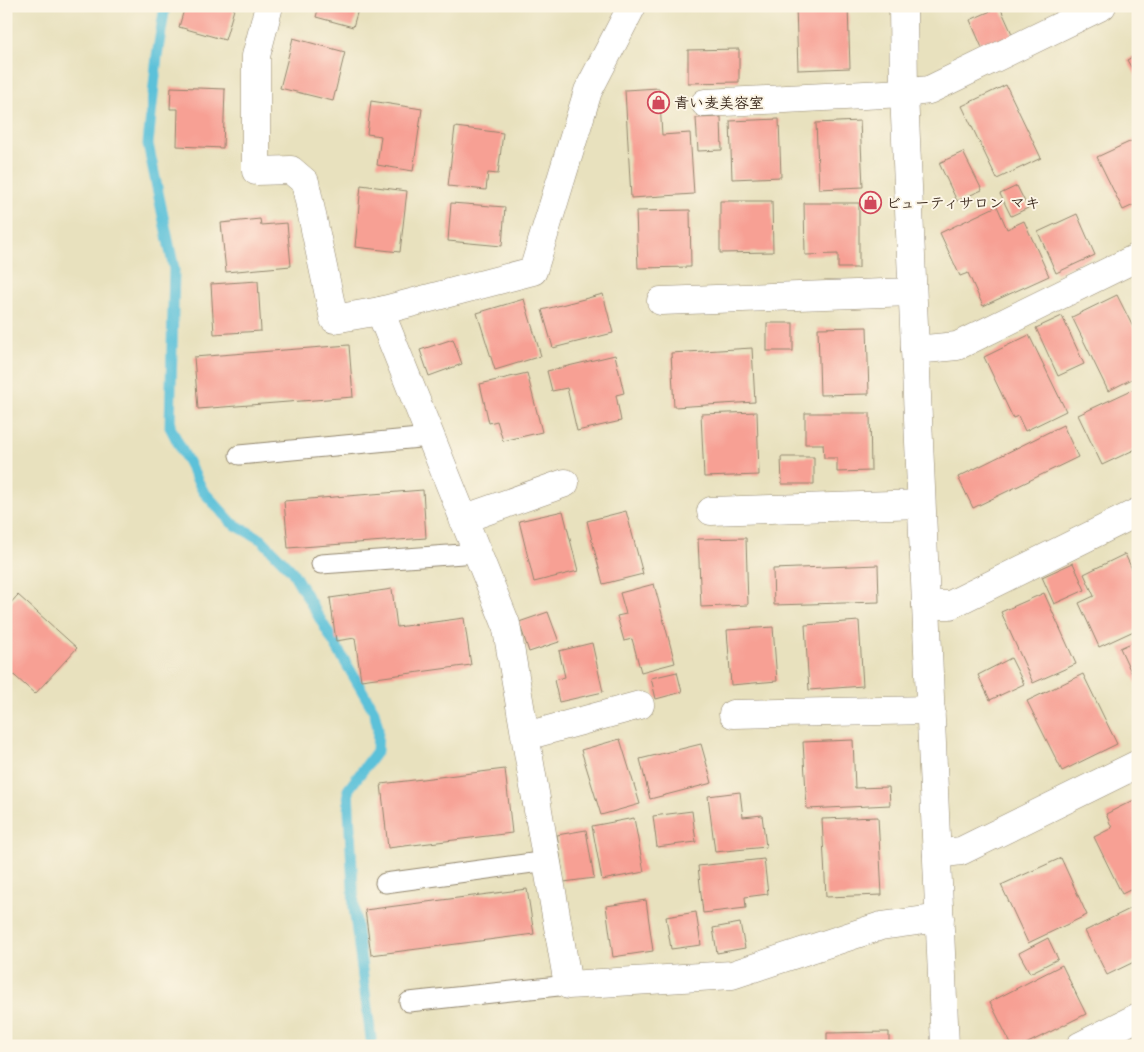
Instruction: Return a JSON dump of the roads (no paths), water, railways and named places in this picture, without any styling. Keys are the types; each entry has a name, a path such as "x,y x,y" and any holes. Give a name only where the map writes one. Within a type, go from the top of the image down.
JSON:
{"street":[{"path":"269,6 256,56 256,171 291,170 304,182 334,319 380,312 533,271 588,91 632,6"},
{"path":"903,6 904,93 912,292 945,1046"},
{"path":"705,103 904,93 928,90 1102,6"},
{"path":"915,350 957,346 1138,257"},
{"path":"661,301 912,292"},
{"path":"380,312 506,624 568,985 732,975 881,926 940,918"},
{"path":"463,518 565,483"},
{"path":"711,510 921,504"},
{"path":"926,605 950,605 1138,512"},
{"path":"526,736 640,705"},
{"path":"733,714 931,710"},
{"path":"936,854 961,851 1138,764"},
{"path":"1080,1046 1138,1017"}],"lane":[{"path":"239,455 430,437"},
{"path":"321,564 477,553"},
{"path":"385,883 547,861"},
{"path":"409,1002 568,985"}],"waterway":[{"path":"165,6 157,56 148,144 174,269 170,427 203,491 232,523 262,540 292,571 374,711 378,728 377,751 348,790 354,908 372,1046"}],"place":[{"name":"青い麦美容室","path":"658,103"},
{"name":"ビューティサロン マキ","path":"870,203"}]}
